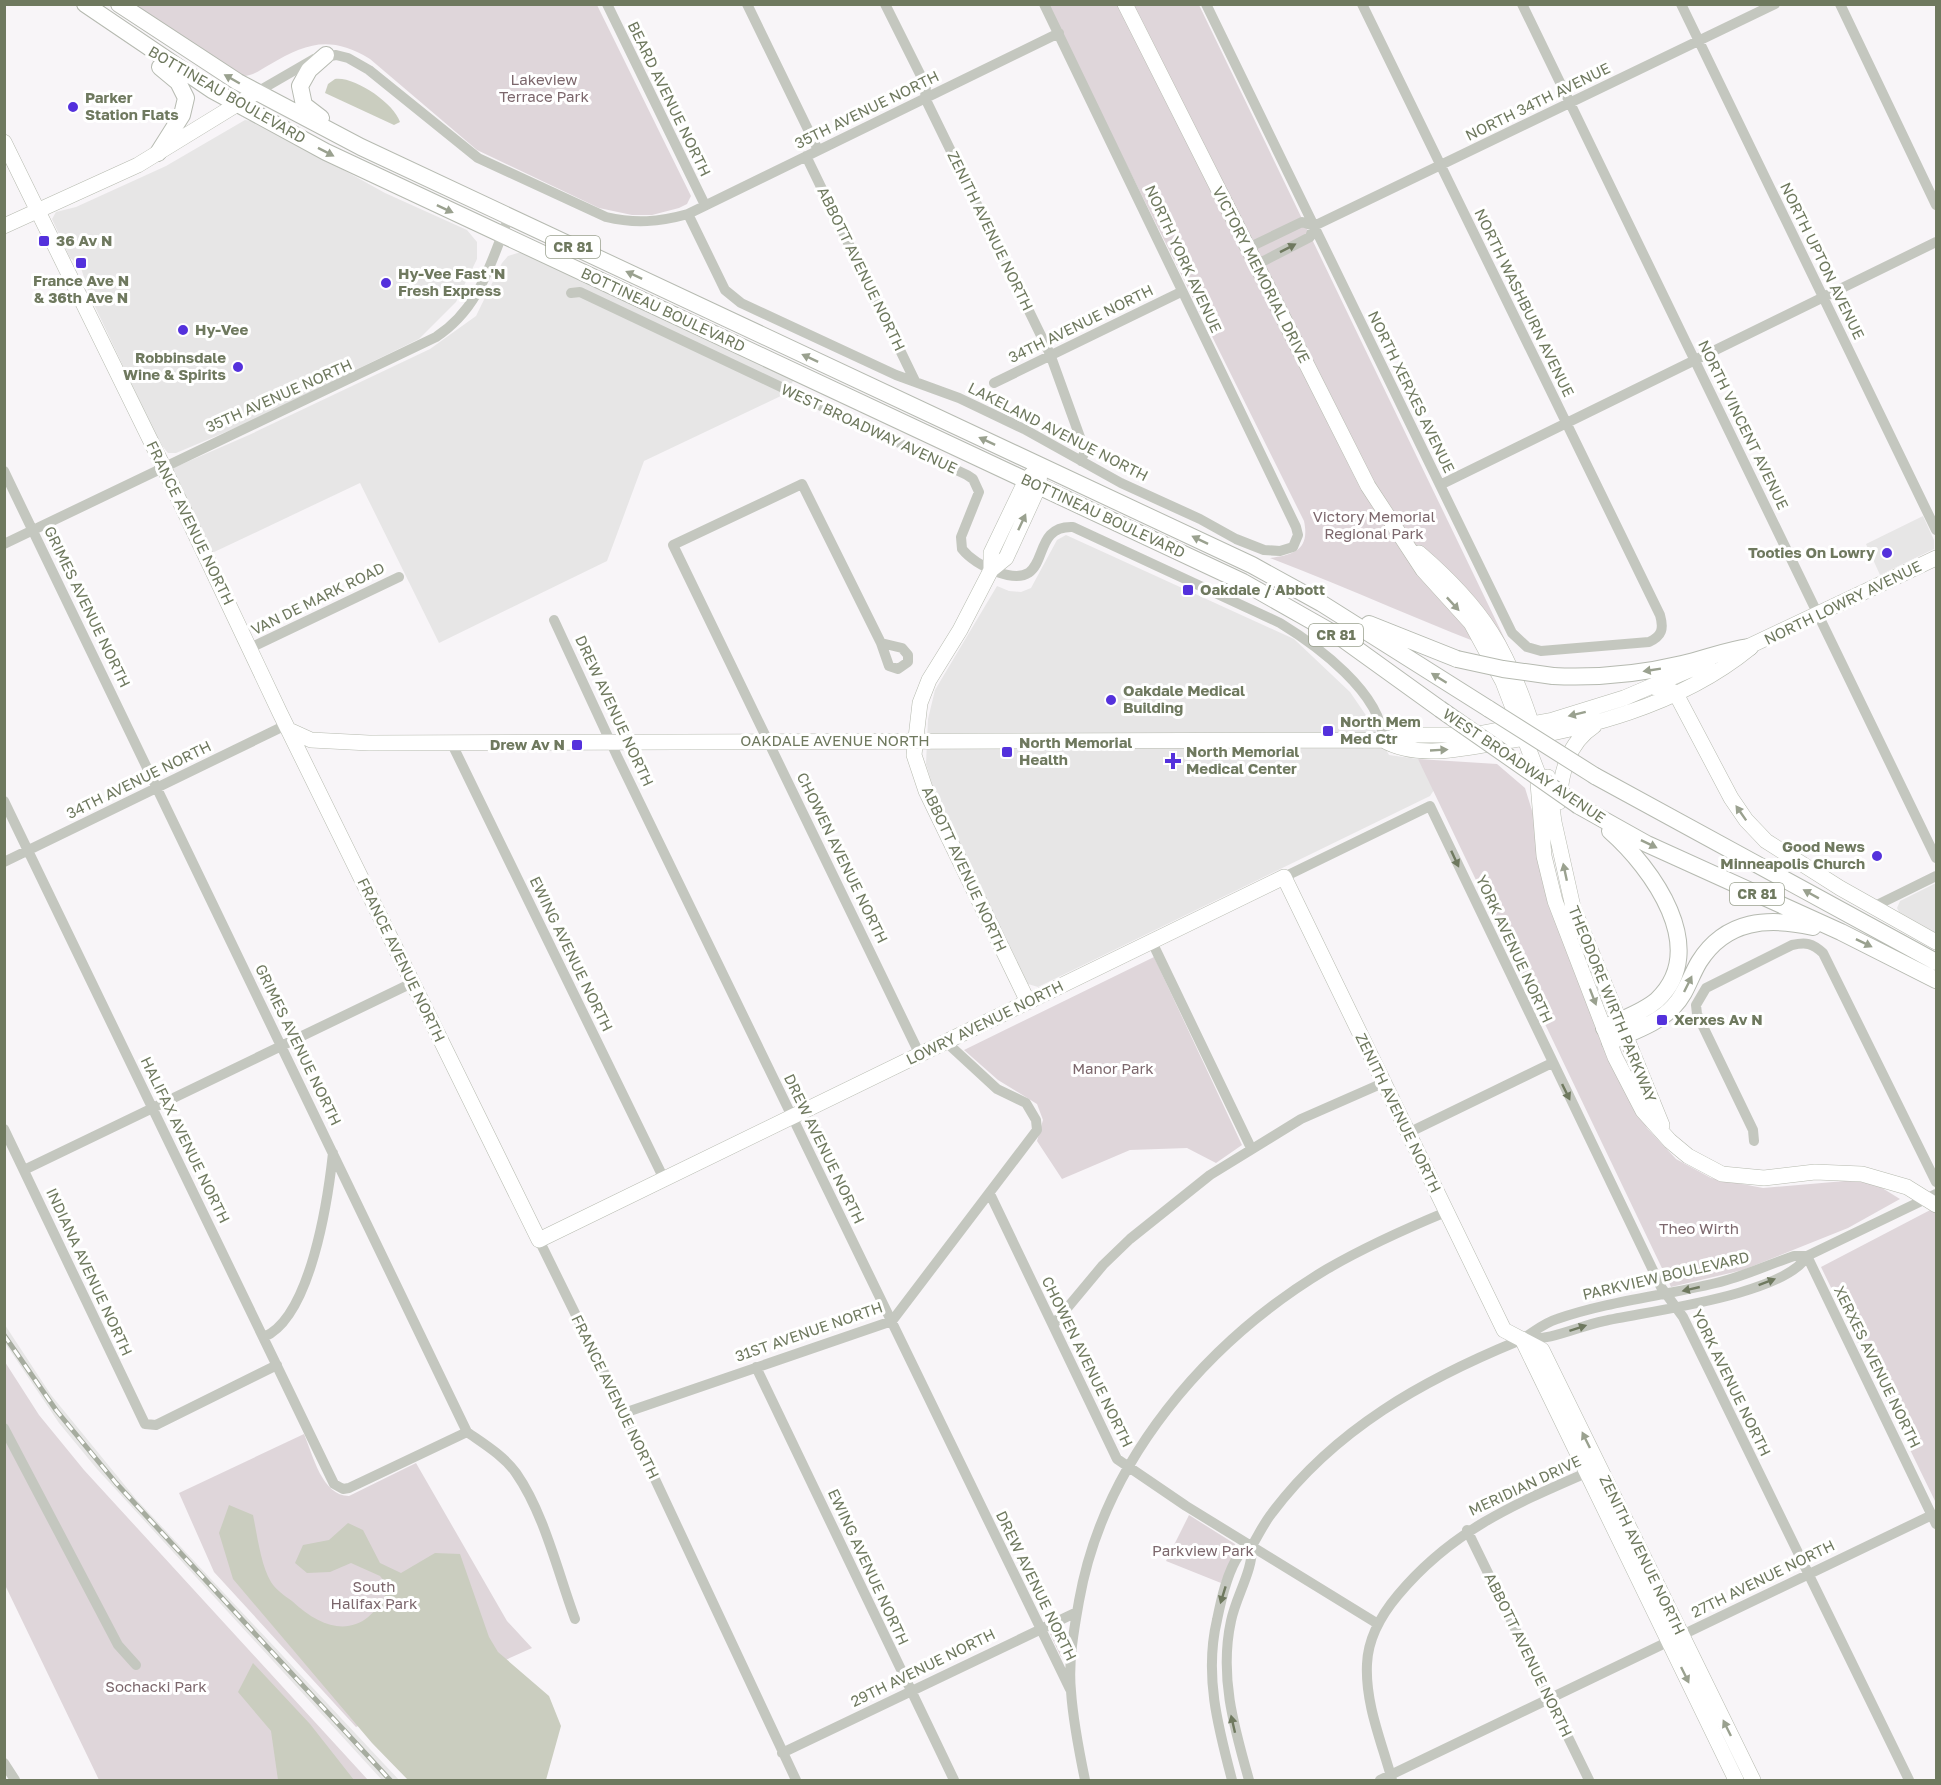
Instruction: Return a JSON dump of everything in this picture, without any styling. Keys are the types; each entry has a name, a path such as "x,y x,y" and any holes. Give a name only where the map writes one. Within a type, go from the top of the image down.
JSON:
{"main road":[{"path":"75,4 98,25 164,69 183,90 186,106 158,153"},
{"name":"BOTTINEAU BOULEVARD","path":"85,4 154,53 238,104 326,152 1224,573"},
{"name":"BOTTINEAU BOULEVARD","path":"119,4 201,60 361,147 1252,565"},
{"path":"326,55 309,70 300,86 300,96 309,111 427,168 480,203"},
{"name":"WEST BROADWAY AVENUE","path":"1252,565 1288,584 1595,776 1936,962"},
{"name":"WEST BROADWAY AVENUE","path":"1224,573 1287,605 1340,637 1585,810 1647,844 1841,932 1936,980"},
{"path":"1288,584 1327,601 1367,624 1457,659 1503,669 1553,676 1586,677 1651,670 1683,664 1727,650 1750,647"},
{"path":"1585,810 1626,846 1646,872 1663,899 1678,934 1678,957 1672,980 1656,1000 1614,1031"},
{"path":"1614,1031 1658,1019 1672,1009 1687,989 1707,951 1720,940 1747,925 1762,921 1784,921 1841,932"}],"street":[{"name":"BEARD AVENUE NORTH","path":"607,4 705,206"},
{"path":"747,4 818,150"},
{"name":"ZENITH AVENUE NORTH","path":"885,4 926,86 925,98 1050,354 1085,452 1081,461"},
{"name":"NORTH YORK AVENUE","path":"1044,4 1296,526"},
{"name":"VICTORY MEMORIAL DRIVE","path":"1125,4 1368,486 1423,570 1471,623 1528,731"},
{"name":"NORTH XERXES AVENUE","path":"1206,4 1512,633 1527,647 1541,651 1648,642 1661,634 1663,624 1660,615"},
{"name":"NORTH WASHBURN AVENUE","path":"1362,4 1660,615"},
{"name":"NORTH VINCENT AVENUE","path":"1522,4 1936,858"},
{"name":"NORTH UPTON AVENUE","path":"1681,4 1936,530"},
{"name":"NORTH 34TH AVENUE","path":"1248,248 1302,222 1314,226 1775,4"},
{"path":"1840,4 1936,205"},
{"name":"35TH AVENUE NORTH","path":"688,214 1059,33"},
{"path":"4,226 158,153 257,92 314,59 326,55 336,55 357,62 478,158 584,209 628,222 650,222 688,214"},
{"name":"FRANCE AVENUE NORTH","path":"4,142 39,210 412,983 624,1413 796,1780"},
{"name":"ABBOTT AVENUE NORTH","path":"806,156 915,381"},
{"name":"LAKELAND AVENUE NORTH","path":"688,214 725,290 741,303 1024,429 1121,483 1264,550 1280,551 1293,546 1298,535 1296,526"},
{"name":"35TH AVENUE NORTH","path":"4,544 163,466 389,362 447,330 473,302 509,217"},
{"name":"NORTH 34TH AVENUE","path":"1256,265 1310,237 1314,226"},
{"path":"1440,484 1936,242"},
{"name":"34TH AVENUE NORTH","path":"994,383 1181,291"},
{"name":"WEST BROADWAY AVENUE","path":"571,293 580,292 967,475 973,479 979,492 961,537 962,549 991,570 1017,578 1024,577 1033,570 1053,532 1073,527 1280,623 1308,640 1356,685 1376,713 1383,729 1383,740"},
{"name":"ABBOTT AVENUE NORTH","path":"1028,1002 926,791 914,755 920,703 929,680 960,630 991,570 991,553 1040,466"},
{"name":"GRIMES AVENUE NORTH","path":"4,471 467,1432 506,1461 516,1473 542,1529 575,1619"},
{"name":"CHOWEN AVENUE NORTH","path":"881,643 802,484 674,545 920,1055"},
{"name":"NORTH LOWRY AVENUE","path":"1528,731 1592,710 1750,647 1936,558"},
{"name":"VAN DE MARK ROAD","path":"250,648 399,577"},
{"name":"DREW AVENUE NORTH","path":"554,620 1070,1689"},
{"name":"NORTH LOWRY AVENUE","path":"1528,731 1598,723 1675,692 1738,657 1750,647"},
{"path":"1652,687 1675,692 1731,798 1746,820 1778,850 1936,942"},
{"path":"1558,837 1560,783 1570,751 1584,732 1598,723"},
{"name":"34TH AVENUE NORTH","path":"4,862 288,727"},
{"name":"OAKDALE AVENUE NORTH","path":"288,727 311,740 369,743 1383,740 1396,747 1433,751 1528,731"},
{"name":"THEODORE WIRTH PARKWAY","path":"1528,731 1546,769 1573,907 1635,1099 1670,1142 1688,1156 1722,1174 1764,1178 1815,1172 1862,1174 1907,1187 1933,1199"},
{"name":"THEODORE WIRTH PARKWAY","path":"1528,731 1537,771 1540,825 1549,883 1614,1031"},
{"name":"EWING AVENUE NORTH","path":"451,741 664,1179"},
{"name":"HALIFAX AVENUE NORTH","path":"4,801 334,1484 343,1489 349,1488 467,1432"},
{"name":"LOWRY AVENUE NORTH","path":"539,1240 1430,806"},
{"name":"YORK AVENUE NORTH","path":"1430,806 1552,1063 1666,1294 1676,1306 1909,1780"},
{"path":"1873,907 1936,876"},
{"name":"ZENITH AVENUE NORTH","path":"1284,877 1504,1330 1522,1339 1594,1470 1736,1770 1753,1780"},
{"path":"1152,942 1251,1148"},
{"path":"1754,1141 1753,1130 1697,1014 1696,1005 1706,988 1792,945 1805,942 1815,946 1822,953 1936,1182"},
{"path":"24,1170 412,983"},
{"name":"31ST AVENUE NORTH","path":"624,1413 892,1321 1037,1130 1033,1111 1026,1103 997,1089 946,1042"},
{"path":"1408,1133 1552,1063"},
{"path":"1053,1325 1103,1265 1130,1239 1210,1175 1301,1119 1383,1083"},
{"name":"INDIANA AVENUE NORTH","path":"4,1129 142,1419 148,1426 156,1425 277,1365"},
{"path":"264,1337 275,1332 286,1320 314,1259 323,1222 333,1152"},
{"name":"CHOWEN AVENUE NORTH","path":"990,1194 1117,1459 1378,1624"},
{"path":"1807,1256 1933,1199"},
{"path":"1086,1780 1070,1689 1077,1611 1084,1573 1098,1529 1128,1467 1155,1423 1184,1389 1251,1324 1327,1270 1368,1247 1446,1212"},
{"name":"PARKVIEW BOULEVARD","path":"1232,1780 1214,1711 1212,1651 1224,1592 1239,1554 1252,1546 1272,1513 1296,1484 1355,1428 1440,1375 1522,1339 1535,1328 1575,1313 1623,1300 1666,1294 1741,1277 1794,1256 1807,1256 1801,1267 1767,1282 1722,1297 1593,1323 1544,1339 1522,1339"},
{"name":"XERXES AVENUE NORTH","path":"1807,1256 1934,1519"},
{"name":"EWING AVENUE NORTH","path":"756,1367 954,1780"},
{"path":"4,1428 118,1645 136,1665"},
{"name":"MERIDIAN DRIVE","path":"1392,1778 1367,1684 1367,1661 1378,1624 1385,1611 1413,1577 1437,1553 1467,1530 1494,1514 1594,1470"},
{"name":"27TH AVENUE NORTH","path":"1380,1780 1392,1778 1549,1699 1808,1574 1934,1519"},
{"name":"ABBOTT AVENUE NORTH","path":"1467,1530 1589,1780"},
{"name":"PARKVIEW BOULEVARD","path":"1249,1780 1229,1706 1226,1678 1231,1622 1238,1594 1252,1560 1252,1546"},
{"name":"29TH AVENUE NORTH","path":"782,1753 1077,1611"},
{"path":"4,1763 15,1780"}],"shaded area":[{"path":"335,79 352,82 372,92 390,107 400,122 394,125 325,93 328,84"},
{"path":"245,120 257,122 385,193 467,230 477,242 477,259 456,302 419,339 245,424 176,453 168,453 159,442 90,296 80,265 70,258 52,219 56,212 76,207 166,166"},
{"path":"521,252 795,378 785,394 644,461 607,561 439,643 360,483 212,553 173,468 249,435 430,349 476,316 502,263 508,256"},
{"path":"1923,516 1934,540 1934,549 1880,575 1866,544"},
{"name":"North Memorial Medical Center","path":"1066,535 1294,639 1350,692 1372,724 1389,755 1418,759 1430,773 1434,790 1430,796 1038,987 1028,984 933,787 926,764 928,719 935,690 997,586 1009,591 1021,592 1031,588 1057,540"},
{"path":"1936,883 1936,933 1899,912 1897,908 1900,901"},
{"path":"5,1325 51,1395 136,1499 399,1780 382,1780 97,1469 59,1423 5,1343"},
{"path":"229,1505 253,1515 265,1567 275,1587 306,1613 333,1625 346,1626 358,1623 370,1616 389,1587 380,1576 351,1563 330,1572 307,1573 295,1563 303,1545 329,1540 348,1523 363,1530 380,1563 401,1573 435,1553 460,1554 489,1637 498,1652 549,1696 561,1726 546,1780 408,1780 372,1743 233,1579 219,1533"},
{"path":"253,1663 310,1724 354,1780 278,1780 271,1731 238,1692"}],"green space":[{"name":"Lakeview Terrace Park","path":"131,5 597,5 691,196 687,204 679,208 652,215 632,215 599,208 477,150 370,59 356,51 330,45 307,47 253,74 243,76"},
{"name":"Victory Memorial Regional Park","path":"1047,5 1199,5 1513,656 1270,558 1287,555 1299,549 1305,538 1304,521"},
{"name":"Theo Wirth","path":"1418,759 1497,764 1525,788 1607,1052 1629,1087 1647,1128 1676,1159 1711,1178 1763,1188 1845,1181 1874,1183 1900,1199 1848,1228 1743,1270 1671,1287"},
{"name":"Manor Park","path":"1154,957 1242,1145 1216,1163 1187,1148 1130,1150 1062,1179 1037,1141 1043,1120 1037,1104 998,1080 964,1050"},
{"path":"1936,1207 1936,1503 1821,1267"},
{"name":"Sochacki Park","path":"5,1362 39,1415 84,1470 368,1780 99,1780 5,1585"},
{"name":"South Halifax Park","path":"304,1434 325,1482 340,1494 349,1496 416,1463 507,1621 532,1648 356,1727 214,1572 179,1493"},
{"name":"Parkview Park","path":"1189,1515 1235,1544 1236,1548 1221,1583 1166,1561"},
{"path":"1058,1628 1066,1633 1064,1655 1061,1657 1050,1634"}],"railway":[{"path":"4,1335 56,1410 116,1483 390,1780"}],"place":[{"name":"Parker Station Flats","path":"73,107"},
{"name":"36 Av N","path":"44,241"},
{"name":"France Ave N & 36th Ave N","path":"81,263"},
{"name":"Hy-Vee Fast 'N Fresh Express","path":"386,283"},
{"name":"Hy-Vee","path":"183,330"},
{"name":"Robbinsdale Wine & Spirits","path":"238,367"},
{"name":"Tooties On Lowry","path":"1887,553"},
{"name":"Oakdale / Abbott","path":"1188,590"},
{"name":"Oakdale Medical Building","path":"1111,700"},
{"name":"North Mem Med Ctr","path":"1328,731"},
{"name":"Drew Av N","path":"577,745"},
{"name":"North Memorial Health","path":"1007,752"},
{"name":"North Memorial Medical Center","path":"1173,761"},
{"name":"Good News Minneapolis Church","path":"1877,856"},
{"name":"Xerxes Av N","path":"1662,1020"}]}
